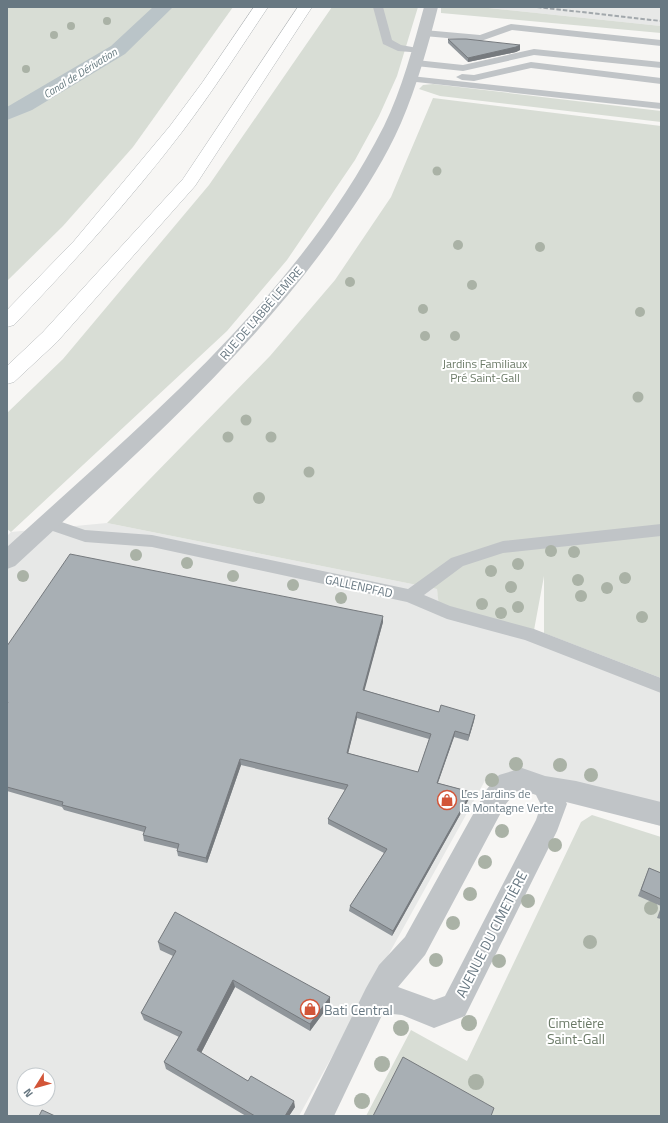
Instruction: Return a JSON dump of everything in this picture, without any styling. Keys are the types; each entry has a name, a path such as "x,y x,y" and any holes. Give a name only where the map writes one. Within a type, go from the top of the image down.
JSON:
{"highway":[{"path":"7,321 80,245 176,129 208,86 259,10"},
{"path":"7,377 50,337 189,182 302,13"}],"street":[{"name":"RUE DE L'ABBÉ LEMIRE","path":"7,560 201,379 265,311 312,253 367,170 391,125 415,66 431,7"},
{"path":"318,1116 376,998 390,975 415,946 496,797 508,783 522,779 545,787 576,792 661,814"},
{"name":"AVENUE DU CIMETIÈRE","path":"376,998 402,1001 434,1014 455,1006 548,823 554,804 545,787"}],"lane":[{"path":"378,7 387,42 398,48 415,66 474,78 531,65 661,81"},
{"path":"424,33 481,38 511,27 661,43"},
{"path":"415,66 463,68 534,52 661,65"},
{"path":"531,65 534,52"},
{"path":"608,74 610,59"},
{"path":"415,66 661,106"},
{"name":"GALLENPFAD","path":"47,523 85,536 152,541 410,596 447,612 528,634 661,686"},
{"path":"410,596 457,562 503,547 661,530"}],"shaded area":[{"path":"479,7 661,7 661,26"},
{"path":"107,523 437,589 441,616 532,641 661,687 661,826 487,777 299,1116 7,1116 7,536 11,532"}],"green space":[{"path":"7,7 233,7 133,147 63,226 7,281"},
{"path":"332,7 418,7 397,76 379,116 355,160 287,260 227,331 11,532 7,529 7,413 63,359 209,185"},
{"path":"441,7 479,7 661,26 661,33 441,13"},
{"path":"433,84 661,111 661,122 440,96 419,89 423,85"},
{"name":"Jardins Familiaux Pré Saint-Gall","path":"433,98 661,126 661,678 544,633 544,576 532,641 440,616 437,589 107,523 270,356 335,280 391,197"},
{"name":"Cimetière Saint-Gall","path":"592,815 661,837 661,1116 366,1116 411,1030 467,1061 581,822"}],"building":[{"path":"448,39 466,39 520,45 468,58"},
{"path":"70,554 383,616 363,690 439,712 441,705 475,715 469,735 455,731 437,783 471,792 393,931 350,906 387,849 328,819 348,785 240,759 206,858 177,851 179,844 143,835 146,827 62,805 63,802 7,787 7,646","holes":["357,712 431,734 418,772 347,753"]},
{"path":"649,868 661,873 661,899 641,890"},
{"path":"175,912 330,997 310,1024 233,980 197,1050 248,1081 251,1076 294,1101 285,1116 255,1116 164,1062 182,1032 141,1013 176,951 158,942"},
{"path":"403,1057 494,1108 491,1116 373,1116"},
{"path":"42,1110 55,1116 39,1116"}],"waterway":[{"name":"Canal de Dérivation","path":"7,114 25,106 118,50 164,7"}],"railway":[{"path":"537,7 661,21"}],"place":[{"name":"Les Jardins de la Montagne Verte","path":"447,800"},
{"name":"Bati Central","path":"310,1009"}]}
